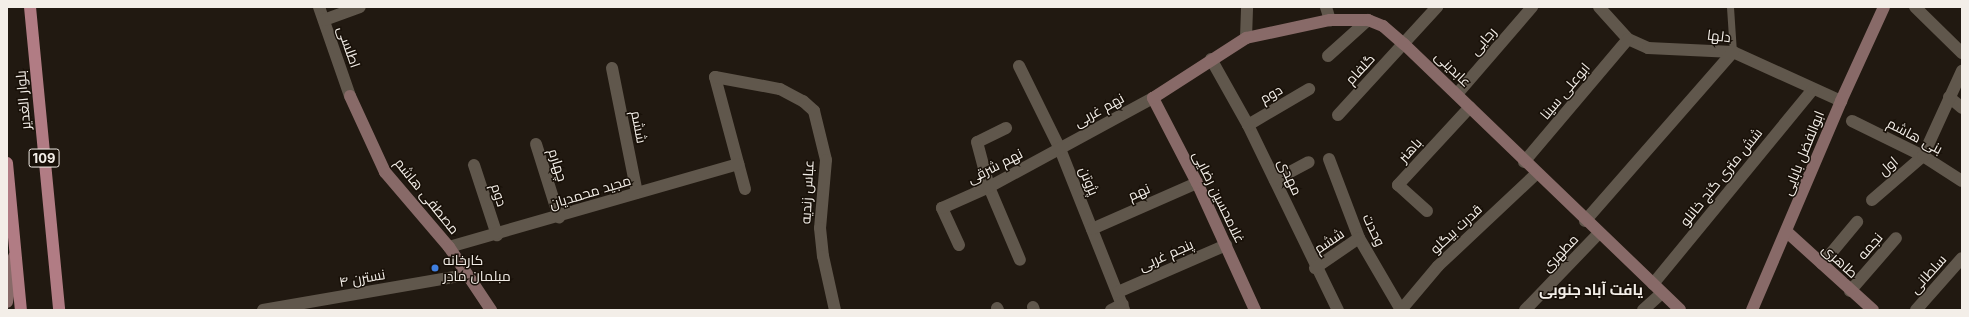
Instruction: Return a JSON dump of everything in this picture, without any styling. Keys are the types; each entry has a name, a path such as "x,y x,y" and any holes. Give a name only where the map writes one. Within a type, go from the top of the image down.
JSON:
{"main road":[{"name":"بلوار الغدیر","path":"30,7 59,310"},
{"name":"109","path":"7,163 21,310"}],"street":[{"name":"اطلسی","path":"319,7 350,96"},
{"path":"324,20 360,7"},
{"path":"1246,38 1247,7"},
{"path":"1326,7 1330,20"},
{"name":"گلفام","path":"1338,115 1437,7"},
{"name":"رجایی","path":"1457,94 1532,7"},
{"name":"دلها","path":"1599,7 1628,39 1648,48 1733,52 1841,101"},
{"name":"ابوالفضل بابایی","path":"1752,310 1787,232 1841,101 1884,7"},
{"path":"1915,7 1962,53"},
{"name":"عابدینی","path":"1153,98 1212,58 1246,38 1330,20 1368,20 1383,26 1457,94 1524,162 1680,310"},
{"path":"1328,56 1368,20"},
{"name":"ابوعلی سینا","path":"1524,162 1628,39"},
{"path":"1585,221 1733,52"},
{"name":"مهدی","path":"1212,58 1248,125 1315,268 1338,310"},
{"name":"پژوتن","path":"1019,66 1060,149 1124,307"},
{"name":"ششم","path":"612,68 637,193"},
{"path":"1923,156 1962,71"},
{"name":"عباس زندیه","path":"738,164 715,77 780,89 803,101 814,111 826,160 820,228 823,256 835,310"},
{"name":"دوم","path":"1248,125 1309,89"},
{"name":"شش متری گنج خانلو","path":"1645,309 1657,288 1813,89"},
{"name":"مصطفی هاشم","path":"350,96 385,172 449,247 490,310"},
{"path":"1949,97 1962,108"},
{"name":"نهم غربی","path":"1060,149 1153,98"},
{"name":"غلامحسین رضایی","path":"1153,98 1197,183 1254,310"},
{"name":"باهنر","path":"1427,211 1398,185 1470,107"},
{"name":"بنی هاشم","path":"1852,121 1923,156 1962,181"},
{"path":"1006,128 977,142 989,187 1020,260"},
{"name":"چهارم","path":"536,144 558,217"},
{"name":"نهم شرقی","path":"959,245 942,208 989,187 1060,149"},
{"name":"اول","path":"1872,200 1923,156"},
{"name":"وحدت","path":"1329,159 1359,238 1401,310"},
{"path":"1275,180 1309,162"},
{"path":"738,164 745,189"},
{"name":"مجید محمدیان","path":"449,247 558,217 738,164"},
{"name":"دوم","path":"474,165 497,234"},
{"name":"قدرت بیگلو","path":"1401,310 1438,266 1537,173"},
{"name":"نهم","path":"1092,229 1197,183"},
{"path":"1822,264 1857,222"},
{"name":"طاهری","path":"1787,232 1850,291 1873,310"},
{"name":"مطهری","path":"1525,310 1599,233"},
{"name":"ششم","path":"1315,268 1359,238"},
{"name":"نجمه","path":"1850,291 1896,238"},
{"name":"پنجم غربی","path":"1118,292 1226,245"},
{"path":"7,302 15,248"},
{"name":"سلطانی","path":"1916,310 1962,258"},
{"name":"نسترن ۴","path":"263,310 466,275"},
{"path":"1111,310 1124,307"}],"lane":[{"path":"1730,7 1733,52"}],"place":[{"name":"کارخانه مبلمان مادر","path":"435,268"}],"district":[{"name":"یافت آباد جنوبی","path":"1591,290"}]}
